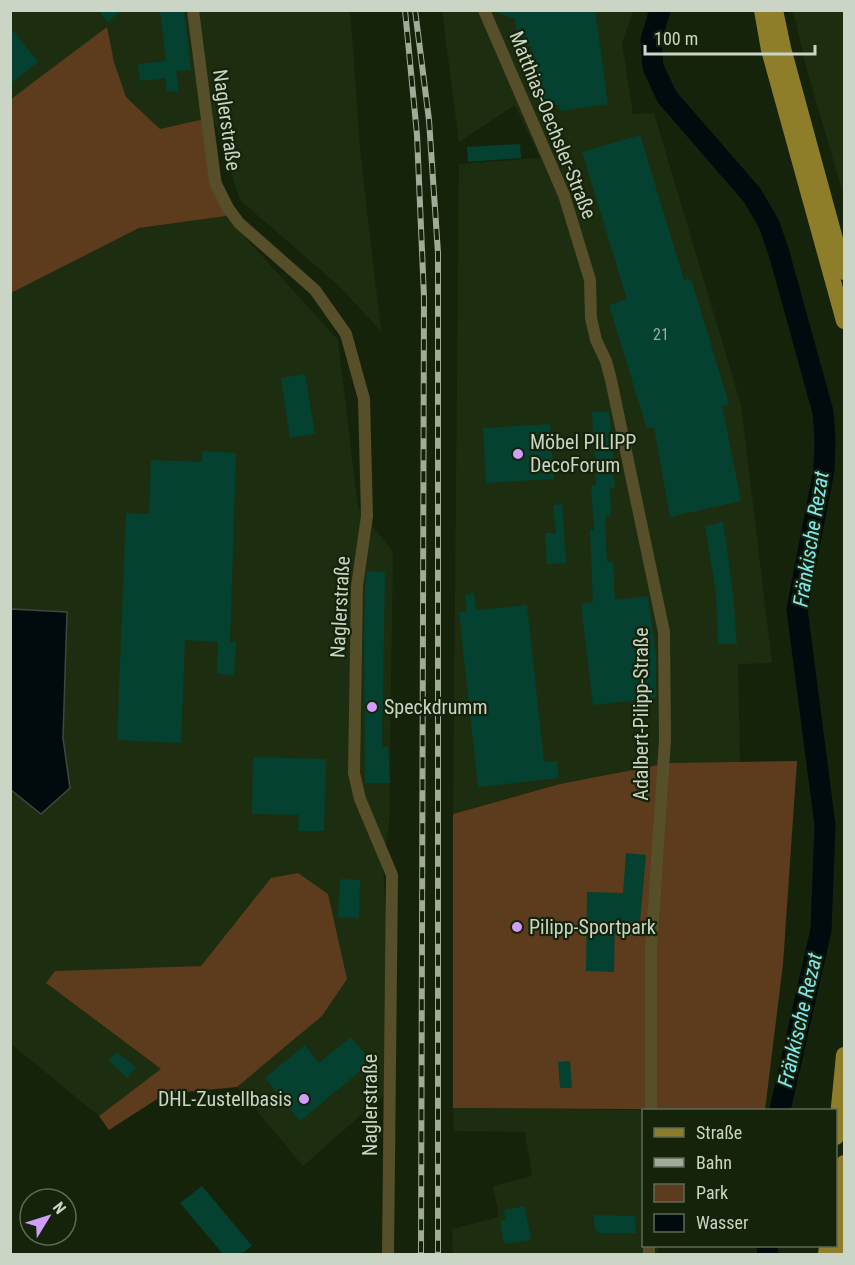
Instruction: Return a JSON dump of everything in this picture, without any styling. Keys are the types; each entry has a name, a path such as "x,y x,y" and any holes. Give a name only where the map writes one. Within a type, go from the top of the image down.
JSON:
{"main road":[{"path":"762,10 769,50 844,321"},
{"path":"775,10 783,48 844,272"},
{"path":"837,1126 843,1062"},
{"path":"839,1254 840,1202 844,1163"}],"street":[{"name":"Naglerstraße","path":"193,10 215,182 238,223 315,290 346,334 364,399 367,516 357,586 354,773 360,799 392,875 388,1254"},
{"name":"Matthias-Oechsler-Straße","path":"484,10 564,195 584,255"},
{"name":"Adalbert-Pilipp-Straße","path":"584,255 590,280 591,318 596,340 606,361 611,380 664,632 665,740 651,951 651,1109"}],"shaded area":[{"path":"10,11 350,11 361,159 381,331 338,285 240,200 213,117 160,129 126,97 114,62 107,28 11,99"},
{"path":"442,11 633,11 622,43 633,114 654,113 741,405 772,663 738,664 740,762 668,763 559,784 453,814 459,164 540,158 515,105 459,142"},
{"path":"793,11 844,11 844,197 807,70"},
{"path":"226,216 338,340 358,508 393,552 389,825 383,863 386,922 385,1094 303,1166 237,1087 322,1016 271,878 201,966 55,972 47,984 162,1070 99,1116 11,1044 11,293 139,228"},
{"path":"453,1108 642,1110 642,1247 658,1247 658,1254 453,1254 452,1229 499,1217 493,1186 532,1176 525,1132 454,1131"}],"green space":[{"path":"107,27 114,62 126,97 160,129 213,117 226,216 139,228 11,293 11,99"},
{"path":"797,761 783,964 765,1109 453,1108 453,814 560,784 668,763"},
{"path":"298,873 328,894 347,979 322,1016 237,1087 165,1094 109,1130 99,1116 161,1069 46,983 55,971 201,966 271,878"}],"water":[{"path":"11,609 67,612 63,738 70,788 41,814 11,790"}],"building":[{"path":"98,10 122,10 108,22"},
{"path":"160,10 184,10 191,70 176,71 179,91 167,92 165,78 140,81 138,64 166,61"},
{"path":"496,10 595,10 608,104 560,111 559,105 542,106 538,97 531,46 519,47 515,19 495,12"},
{"path":"10,27 38,62 10,84"},
{"path":"640,135 684,280 691,279 729,404 722,406 741,501 670,517 654,427 647,429 609,305 627,299 582,152"},
{"path":"520,144 521,158 468,162 467,147"},
{"path":"305,374 315,434 290,438 281,378"},
{"path":"592,412 609,412 610,417 615,488 610,488 611,515 605,516 607,562 613,562 615,600 648,596 656,655 656,698 593,705 581,604 593,602 590,530 594,530 591,485 596,485"},
{"name":"Möbel PILIPP DecoForum","path":"550,424 554,479 486,483 483,428"},
{"path":"202,451 236,453 230,642 236,642 234,675 217,674 218,642 185,640 181,743 117,740 126,513 149,514 151,460 202,462"},
{"path":"562,504 566,563 547,564 545,533 556,533 553,505"},
{"path":"723,522 733,593 737,644 718,644 716,593 705,526"},
{"path":"367,571 385,572 382,747 388,747 390,783 365,783 364,639"},
{"path":"474,593 476,610 527,605 544,762 557,761 559,778 478,787 459,612 467,611 465,595"},
{"path":"253,757 326,759 324,831 298,831 299,815 252,814"},
{"path":"626,853 646,855 640,922 615,921 614,972 586,971 587,892 623,893"},
{"path":"340,879 360,880 359,918 338,917"},
{"name":"DHL-Zustellbasis","path":"351,1037 371,1062 300,1121 265,1078 305,1045 319,1063"},
{"path":"116,1052 136,1067 127,1078 109,1061"},
{"path":"570,1061 572,1088 560,1088 558,1062"},
{"path":"202,1186 252,1246 241,1254 223,1254 180,1203"},
{"path":"525,1206 531,1240 504,1244 500,1221 506,1220 504,1210"},
{"path":"594,1215 635,1216 636,1233 598,1233 594,1225"}],"waterway":[{"name":"Fränkische Rezat","path":"660,10 651,40 653,67 667,97 752,195 769,224 823,412 824,470 797,609 825,825 821,930 780,1109"},
{"name":"Fränkische Rezat","path":"767,1247 768,1254"}],"railway":[{"path":"405,10 417,135 424,297 421,1254"},
{"path":"415,10 429,120 438,253 438,1254"}],"place":[{"name":"Möbel PILIPP DecoForum","path":"518,454"},
{"name":"Speckdrumm","path":"372,707"},
{"name":"Pilipp-Sportpark","path":"517,927"},
{"name":"DHL-Zustellbasis","path":"304,1099"}]}
